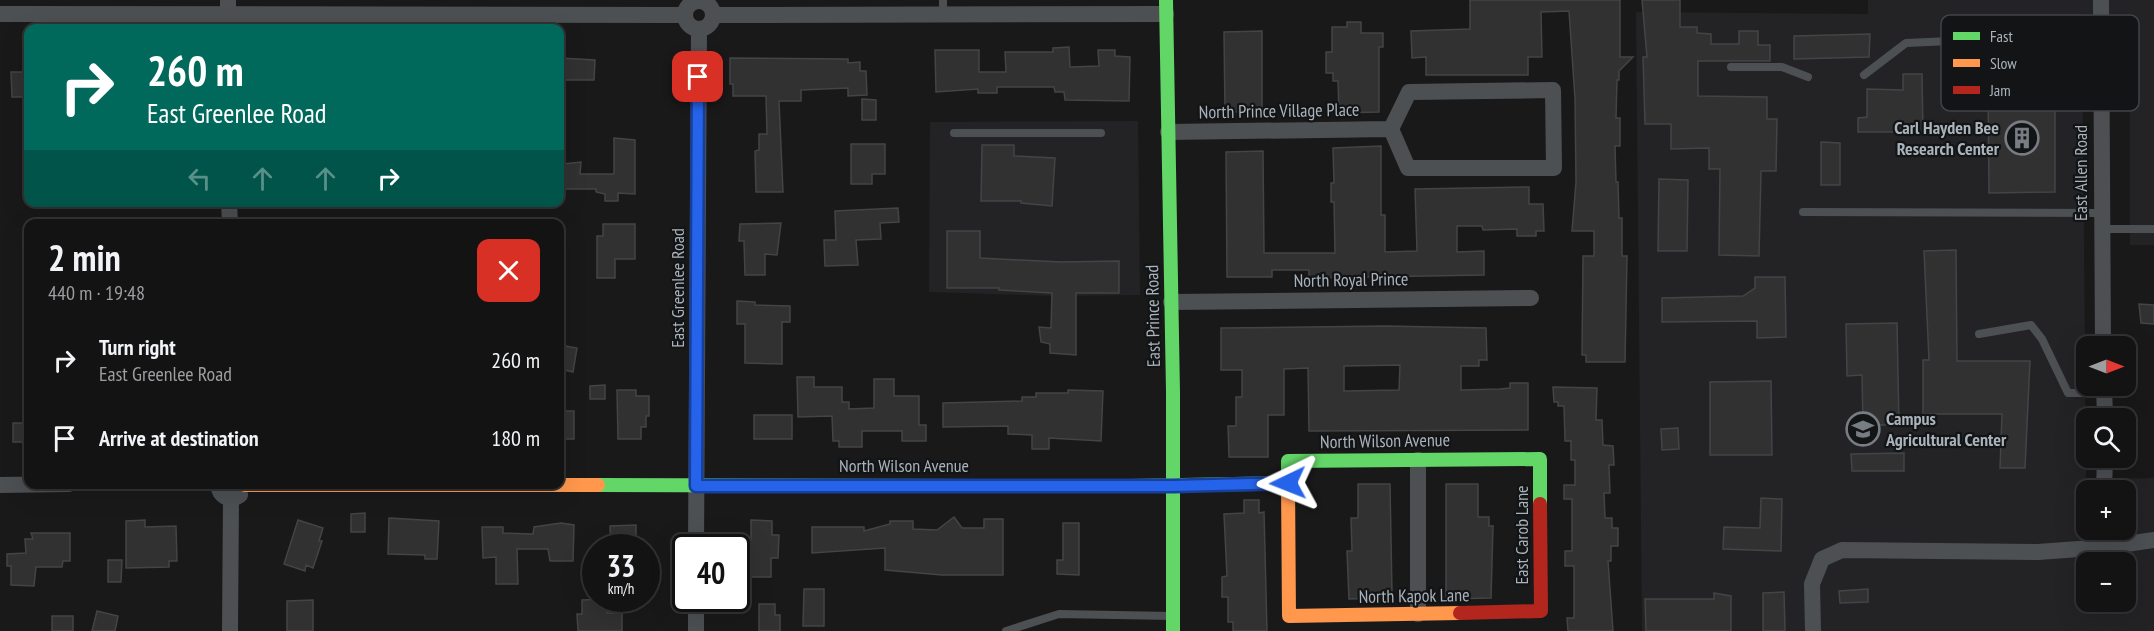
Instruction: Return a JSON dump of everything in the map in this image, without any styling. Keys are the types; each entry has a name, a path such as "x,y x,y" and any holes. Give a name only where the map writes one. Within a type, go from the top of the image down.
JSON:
{"street":[{"path":"699,1 710,7 713,15 710,23 699,29 690,26 685,15 691,4 699,1"},
{"path":"713,15 943,7 1166,7"},
{"name":"East Prince Road","path":"1166,7 1173,631"},
{"path":"0,14 228,14 374,22 423,19 685,15"},
{"name":"East Greenlee Road","path":"696,534 699,29"},
{"path":"1553,90 1554,168 1408,168 1391,129 1409,93 1553,90"},
{"name":"East Allen Road","path":"2101,111 2103,336"},
{"name":"North Prince Village Place","path":"1168,132 1391,129"},
{"name":"North Royal Prince","path":"1171,302 1531,298"},
{"path":"1418,459 1418,614"},
{"name":"North Wilson Avenue","path":"564,486 1173,486 1288,483 1288,461 1540,459"},
{"name":"East Carob Lane","path":"1540,459 1541,611"},
{"name":"North Kapok Lane","path":"1288,483 1289,616 1541,611"},
{"path":"0,485 24,485"},
{"path":"220,489 222,495 231,499"},
{"path":"231,499 242,493 244,489"},
{"path":"230,631 231,499"},
{"path":"2106,540 2106,548"},
{"path":"1813,631 1812,584 1822,559 1842,550 2038,552 2106,548 2154,540"},
{"path":"696,612 696,631"}],"lane":[{"path":"1864,75 1906,43 1941,41"},
{"path":"1731,67 1782,67 1808,77"},
{"path":"954,133 1101,133"},
{"path":"1803,212 2101,221 2154,229"},
{"path":"1979,334 2031,325 2042,339 2068,393 2076,392"},
{"path":"1006,631 1059,614 1173,616"}],"shaded area":[{"path":"1868,0 2154,0 2154,245 2130,245 2130,111 2139,111 2139,15 1941,15 1941,111 2083,111 2085,336 2076,336 2076,396 2085,396 2085,408 2076,408 2076,468 2086,468 2086,479 2154,478 2154,631 1642,631 1636,12 1868,14"},
{"path":"1138,121 1140,295 1056,296 929,292 930,122"}],"building":[{"path":"1470,0 1620,0 1620,57 1633,57 1619,71 1619,80 1617,80 1616,118 1620,118 1620,146 1615,146 1619,218 1622,218 1622,256 1627,256 1625,362 1586,362 1586,355 1582,355 1583,256 1594,256 1594,231 1572,231 1576,182 1575,99 1569,11 1541,12 1542,57 1528,57 1528,75 1426,75 1426,57 1412,58 1411,31 1470,29"},
{"path":"1642,0 1680,0 1680,27 1697,27 1697,33 1711,34 1711,44 1739,44 1739,31 1758,31 1758,45 1770,45 1770,61 1698,61 1698,96 1767,97 1767,119 1777,119 1776,171 1761,171 1759,256 1719,255 1720,169 1709,169 1709,148 1671,149 1671,124 1645,124 1643,57 1647,57"},
{"path":"1347,22 1361,22 1361,33 1383,33 1383,47 1379,47 1379,112 1339,113 1338,81 1333,81 1333,73 1326,73 1326,52 1332,52 1332,27 1347,27"},
{"path":"1262,31 1262,112 1225,112 1224,32"},
{"path":"1870,34 1869,57 1794,59 1794,36"},
{"path":"1069,47 1070,67 1099,66 1098,50 1115,50 1115,56 1130,57 1129,101 1065,100 1064,92 1055,92 1054,87 997,87 997,93 978,93 978,89 936,92 935,50 979,50 979,72 1006,72 1005,52 1053,52 1053,48"},
{"path":"564,58 595,60 594,80 564,80"},
{"path":"730,58 848,59 848,63 860,62 860,71 866,71 867,95 848,96 848,88 801,90 801,101 779,101 783,192 756,192 755,151 759,150 759,134 767,134 766,96 733,96 733,84 730,84"},
{"path":"11,72 24,72 24,97 12,97"},
{"path":"1903,74 1922,74 1923,132 1858,132 1858,118 1867,117 1867,89 1903,90"},
{"path":"862,99 876,100 876,120 862,120"},
{"name":"Carl Hayden Bee Research Center","path":"1988,111 2055,111 2055,192 1989,193"},
{"path":"614,138 635,140 635,194 618,193 618,201 605,201 605,194 596,192 596,189 564,189 564,164 581,162 580,174 614,174"},
{"path":"1821,142 1840,143 1840,185 1821,185"},
{"path":"851,144 885,144 885,174 872,174 872,184 851,184"},
{"path":"982,145 1014,145 1014,156 1055,158 1052,206 1021,203 1021,201 981,201"},
{"path":"1381,146 1381,215 1385,215 1385,252 1417,251 1415,189 1529,187 1529,204 1543,204 1544,231 1536,231 1536,236 1517,236 1517,229 1483,230 1482,226 1457,226 1457,252 1484,251 1484,275 1309,278 1309,270 1272,270 1272,277 1227,277 1226,152 1263,151 1264,253 1335,253 1334,202 1331,202 1331,183 1334,183 1333,148"},
{"path":"1659,179 1688,180 1687,251 1658,251"},
{"path":"898,208 899,222 880,223 881,239 856,240 858,265 825,266 824,240 836,240 835,211"},
{"path":"781,223 777,255 765,254 765,275 745,275 744,241 739,241 740,224"},
{"path":"603,224 635,224 635,259 615,259 615,278 597,278 597,236 603,236"},
{"path":"947,231 980,231 980,258 1061,262 1119,261 1119,293 1076,293 1076,355 1050,353 1050,344 1041,342 1039,327 1051,328 1052,293 999,290 999,288 947,288"},
{"path":"1956,250 1957,361 2030,361 2025,468 2000,468 2002,414 1923,414 1923,360 1929,360 1924,251"},
{"path":"1755,277 1785,277 1786,337 1757,338 1757,321 1662,322 1662,298 1743,296 1755,288"},
{"path":"737,301 755,302 755,305 790,306 790,322 782,322 782,364 745,363 745,324 737,324"},
{"path":"2139,304 2154,305 2154,324 2141,323"},
{"path":"1897,323 1899,425 1863,425 1862,375 1847,376 1846,324"},
{"path":"1385,326 1486,328 1487,360 1479,360 1479,366 1461,366 1461,390 1510,388 1510,383 1528,383 1528,430 1309,431 1308,368 1284,369 1284,415 1268,415 1268,457 1229,457 1228,426 1236,426 1236,397 1242,397 1242,370 1221,370 1221,328","holes":["1400,365 1399,390 1344,391 1344,366"]},
{"path":"564,346 577,348 573,372 564,370"},
{"path":"797,377 814,377 814,387 842,387 842,402 849,402 849,409 874,408 874,379 894,379 894,396 919,396 919,425 926,425 926,441 902,441 902,431 862,431 862,447 839,447 839,441 833,441 832,416 798,417"},
{"path":"1771,381 1772,455 1710,455 1710,382"},
{"path":"605,385 605,399 590,399 590,386"},
{"path":"1553,387 1597,388 1596,420 1602,420 1603,445 1613,446 1614,465 1609,465 1610,493 1604,493 1605,518 1612,518 1612,528 1618,528 1618,546 1611,546 1611,561 1608,561 1613,631 1568,631 1567,618 1574,618 1574,566 1565,566 1565,551 1572,551 1572,499 1564,499 1564,485 1575,485 1575,460 1571,460 1571,441 1565,441 1564,406 1558,406 1558,402 1554,402"},
{"path":"617,390 636,390 636,396 649,396 649,416 646,416 646,427 641,427 641,439 618,439"},
{"path":"1068,390 1103,391 1101,441 1049,438 1049,449 1032,449 1032,435 1008,434 1008,426 943,427 943,403 1022,401 1022,397 1036,397 1036,393 1068,393"},
{"path":"564,411 574,411 574,439 564,439"},
{"path":"754,415 792,415 792,439 754,439"},
{"path":"13,423 24,423 24,442 13,442"},
{"path":"1678,428 1679,449 1662,450 1661,429"},
{"path":"1904,453 1904,471 1852,471 1851,454"},
{"path":"1358,484 1390,484 1392,593 1387,593 1388,598 1349,599 1347,551 1352,551 1351,518 1358,518"},
{"path":"1446,484 1478,484 1478,517 1489,517 1489,526 1493,526 1491,598 1446,599"},
{"path":"1761,498 1782,499 1781,551 1723,549 1724,527 1760,528"},
{"path":"1244,500 1259,500 1259,513 1264,512 1267,631 1233,631 1233,622 1228,622 1228,597 1222,597 1222,577 1227,576 1224,514 1244,513"},
{"path":"365,513 365,532 351,532 351,514"},
{"path":"954,517 962,528 984,528 984,519 1003,519 1003,575 942,575 885,570 885,548 812,553 812,527 864,527 864,531 890,524 890,521 913,521 913,529 937,530"},
{"path":"389,518 439,521 437,559 425,559 425,555 388,554"},
{"path":"145,520 145,527 176,526 177,561 169,561 169,567 126,568 126,521"},
{"path":"298,520 323,528 319,541 322,541 313,568 306,565 305,571 284,564"},
{"path":"751,520 772,521 772,535 779,535 778,558 771,558 771,577 751,577"},
{"path":"561,523 574,525 573,561 550,561 548,549 517,549 518,584 496,584 496,557 483,558 482,527 503,527 503,533 533,534 534,527"},
{"path":"1063,523 1079,523 1079,575 1057,574 1057,560 1063,560"},
{"path":"636,525 636,534 610,534 610,526"},
{"path":"31,533 70,533 70,561 63,561 62,567 36,567 34,586 11,585 11,566 7,566 7,554 26,553 25,539 33,539"},
{"path":"108,560 122,560 121,582 108,582"},
{"path":"804,589 824,589 824,626 803,626"},
{"path":"1868,589 1868,602 1840,603 1839,591"},
{"path":"1784,592 1785,631 1763,631 1763,593"},
{"path":"1714,593 1731,596 1731,631 1646,631 1645,599 1714,599"},
{"path":"313,600 313,631 287,631 287,601"},
{"path":"759,604 775,604 775,615 780,615 780,631 759,631"},
{"path":"97,611 118,616 115,631 92,631"},
{"path":"582,612 622,613 622,631 578,631 577,614 582,614"},
{"path":"52,616 73,616 73,631 52,631"}],"traffic: fast":[{"path":"1166,0 1173,392 1173,631"},
{"path":"1131,486 1288,483 1288,461 1540,459 1540,504"},
{"path":"598,485 970,486"}],"traffic: slow":[{"path":"1288,483 1289,616 1460,613"},
{"path":"564,485 598,485"}],"traffic: jam":[{"path":"970,486 1131,486"},
{"path":"1460,613 1541,611 1540,504"}],"place":[{"name":"Carl Hayden Bee Research Center","path":"2022,138"},
{"name":"Campus Agricultural Center","path":"1863,429"}],"route":[{"path":"698,77 696,486 1173,486 1288,483"}]}
